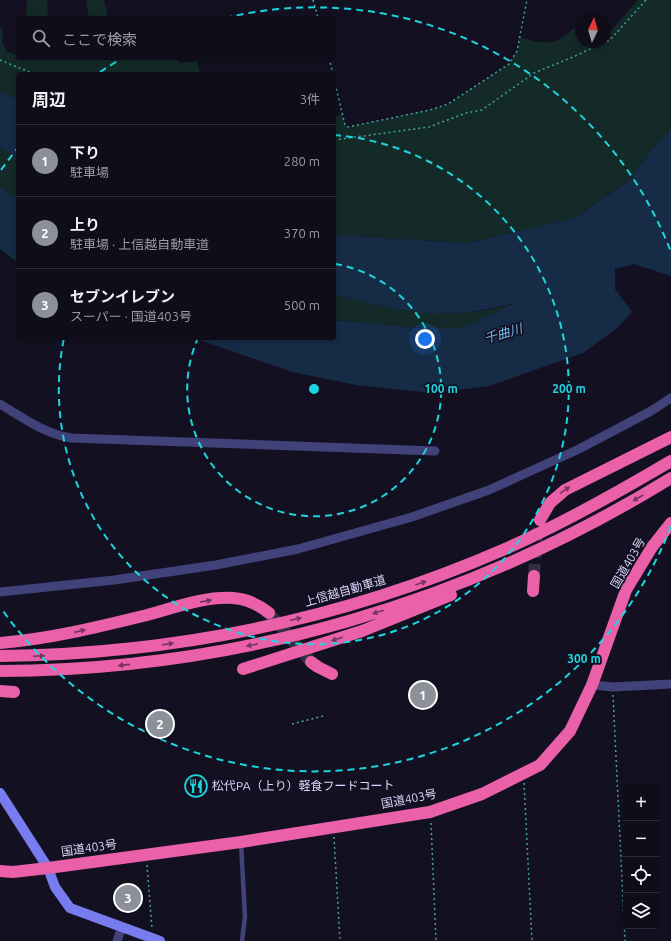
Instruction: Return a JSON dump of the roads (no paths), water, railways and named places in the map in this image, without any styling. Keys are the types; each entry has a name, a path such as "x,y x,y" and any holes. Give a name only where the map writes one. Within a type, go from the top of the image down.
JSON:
{"highway":[{"path":"540,520 550,503 565,490 671,437"},
{"name":"上信越自動車道","path":"0,656 74,654 169,644 257,628 344,607 424,582 506,549 598,504 671,461"},
{"path":"242,669 362,631 503,572 604,518 671,478"},
{"name":"国道403号","path":"0,871 13,872 48,868 241,842 430,812 482,794 524,774 540,765 570,731 592,685 626,590 652,547 671,523"},
{"path":"0,671 75,669 124,665 220,652 298,635 347,622 427,596 494,570 565,538"},
{"path":"533,591 534,576"},
{"path":"0,643 77,632 194,603 221,598 233,598 248,601 261,607 269,613"},
{"path":"311,662 318,668 332,674"},
{"path":"0,691 14,692"}],"street":[{"path":"0,592 114,580 216,565 298,549 412,517 489,490 579,449 671,398"},
{"path":"0,404 47,431 58,436 71,438 435,451"},
{"path":"592,685 613,687 671,684"},
{"path":"0,792 48,868 55,887 70,908 155,939"},
{"path":"117,941 122,927"}],"lane":[{"path":"241,842 245,917 242,941"}],"water":[{"path":"0,91 16,99 16,157 0,147"},
{"name":"千曲川","path":"671,130 671,276 634,264 615,269 615,289 632,312 616,329 583,353 489,386 432,393 356,385 292,372 200,340 336,340 336,320 423,328 461,328 513,304 465,313 448,314 398,309 336,294 336,235 467,243 575,218 630,180 651,150"},
{"path":"0,185 16,199 16,261 0,249"}],"tunnel":[{"path":"534,576 536,541 540,520"},
{"path":"269,613 311,662"}],"place":[{"name":"下り","path":"423,695"},
{"name":"上り","path":"160,724"},
{"name":"松代PA（上り）軽食フードコート","path":"196,786"},
{"name":"セブンイレブン","path":"128,898"}]}
